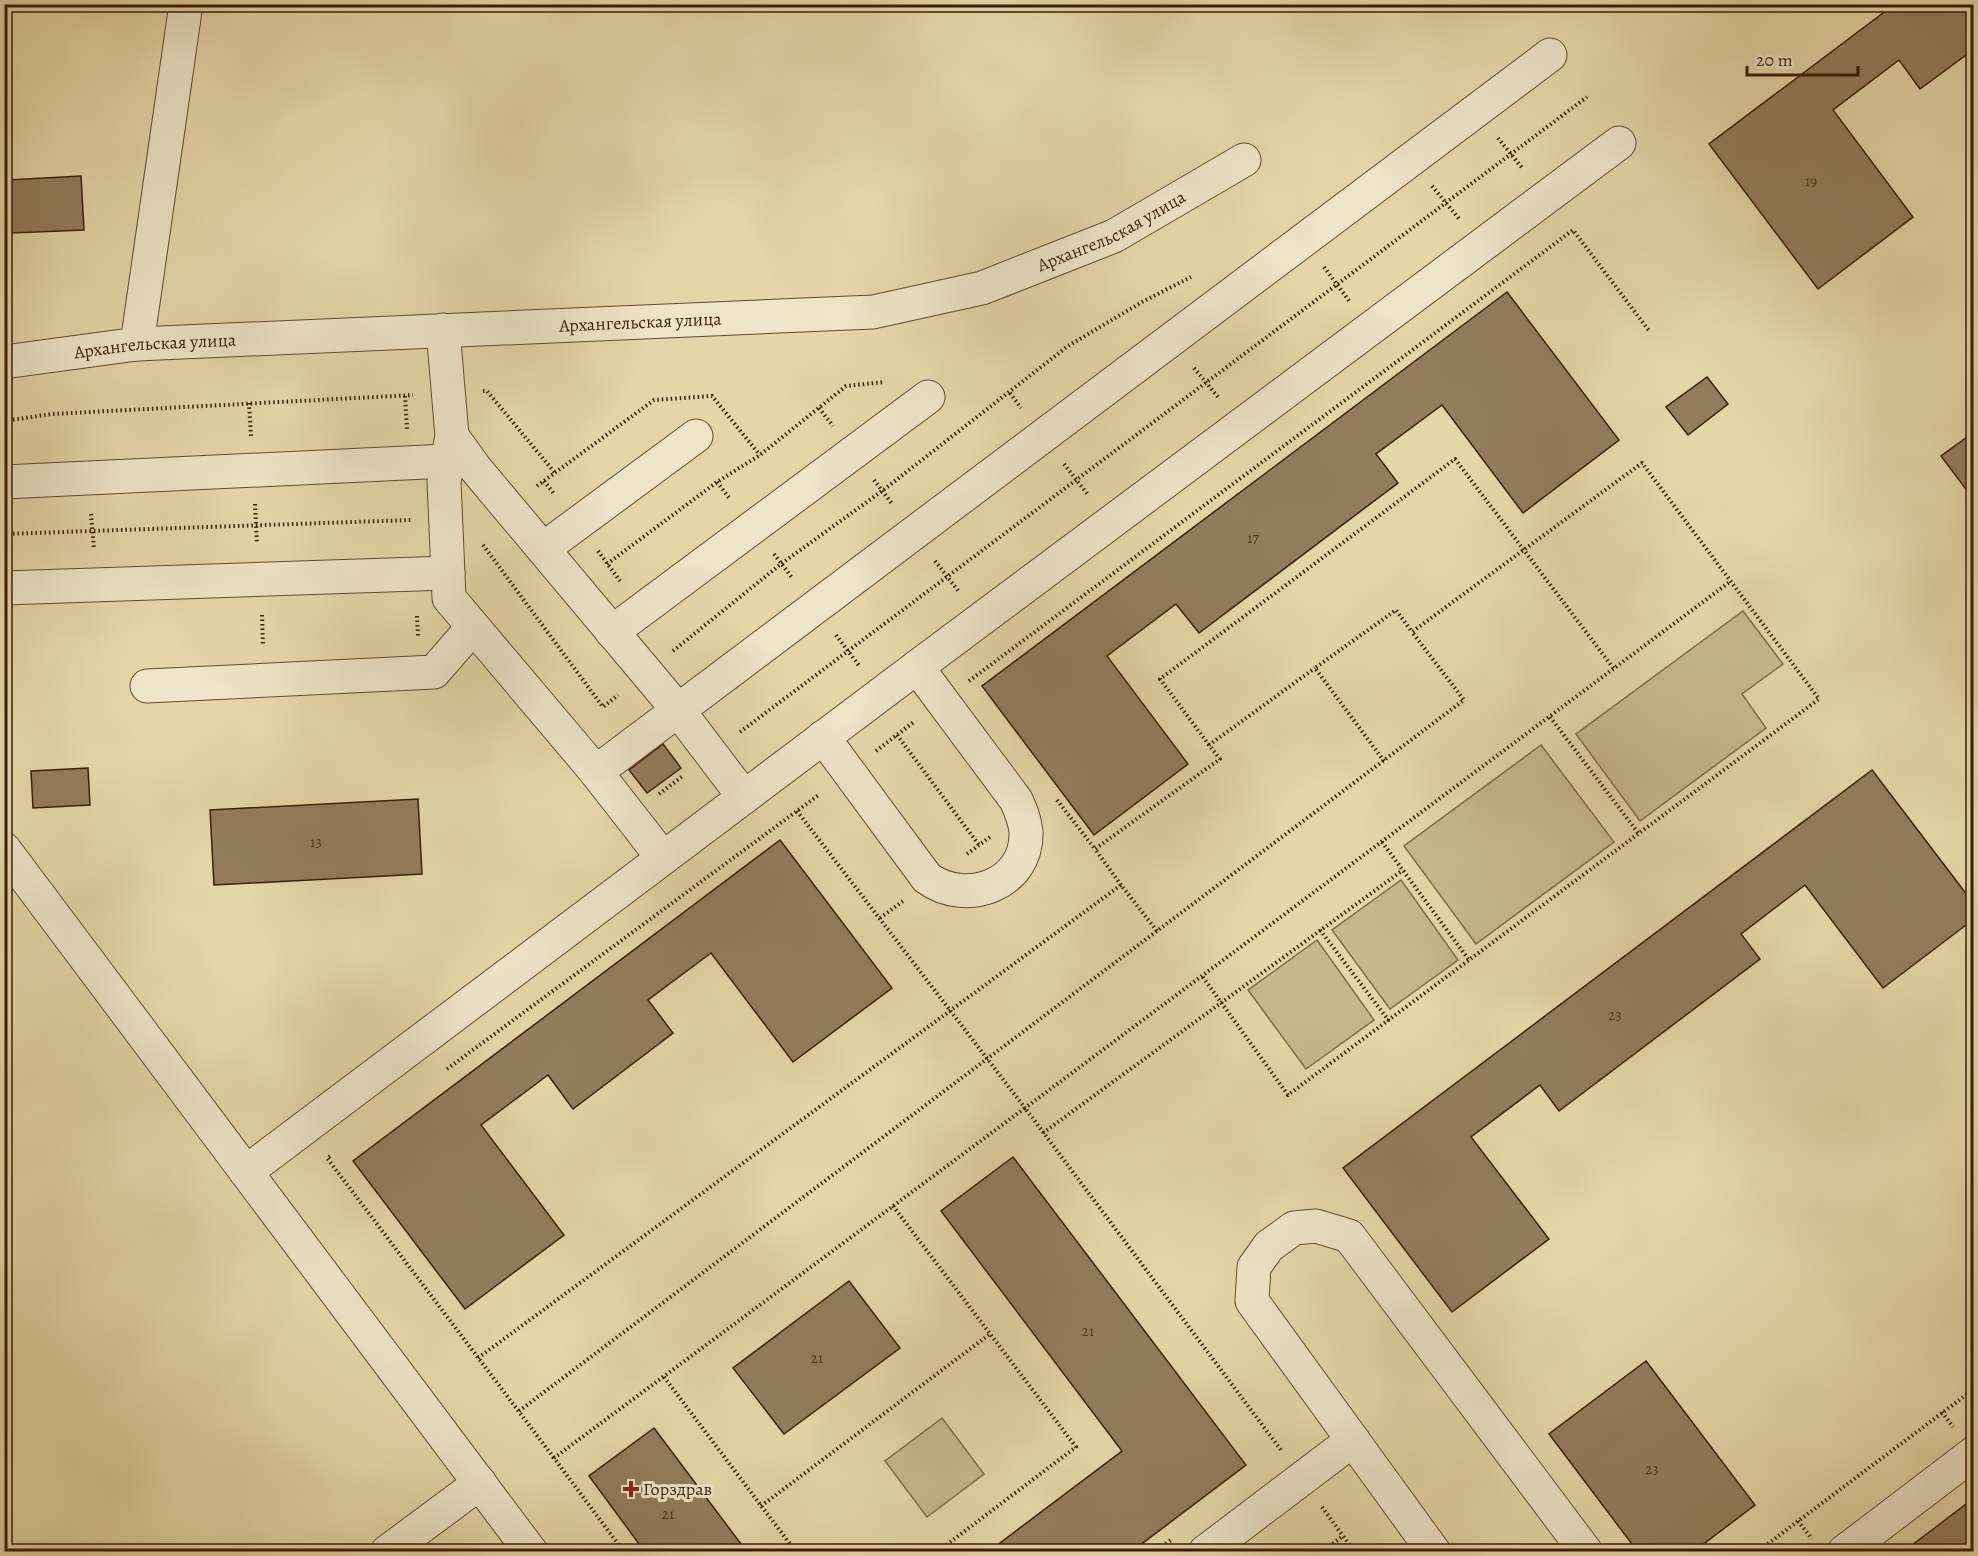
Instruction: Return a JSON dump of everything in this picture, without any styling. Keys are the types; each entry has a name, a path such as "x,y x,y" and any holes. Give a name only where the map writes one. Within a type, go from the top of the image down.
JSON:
{"street":[{"path":"137,344 186,4"},
{"path":"596,771 1550,55"},
{"path":"246,1172 823,737 1619,143"},
{"name":"Архангельская улица","path":"4,362 137,344 873,312 982,288 1113,236 1244,160"},
{"path":"443,330 448,393 449,448 444,482 449,598 596,771 663,858"},
{"path":"612,632 928,397"},
{"path":"543,549 696,435"},
{"path":"4,482 88,478 449,448 475,468 678,710 744,797"},
{"path":"4,588 448,573"},
{"path":"147,686 434,672 473,627"},
{"path":"823,737 927,878 945,888 965,892 986,889 1003,879 1016,866 1023,851 1026,833 1023,816 1016,800 917,667"},
{"path":"4,849 531,1551"},
{"path":"1434,1551 1252,1301 1254,1267 1269,1246 1294,1228 1316,1226 1349,1236 1586,1551"},
{"path":"1205,1551 1353,1440"},
{"path":"1830,1548 1974,1454"},
{"path":"387,1551 480,1483"}],"path":[{"path":"630,816 1587,97"},
{"path":"1476,111 1573,230"},
{"path":"1411,160 1508,278"},
{"path":"1304,240 1395,363"},
{"path":"603,707 781,564 957,434 1068,346 1142,302 1199,273"},
{"path":"1142,302 1267,458"},
{"path":"576,589 717,482 760,455 846,386 915,381 957,434"},
{"path":"4,421 52,414 488,391 555,473"},
{"path":"1010,393 1135,556"},
{"path":"1157,931 1095,849 1220,759 1160,679 1455,459 1614,669"},
{"path":"1202,976 1288,1095 1820,699 1642,463 1412,632"},
{"path":"88,478 95,585"},
{"path":"4,534 446,519"},
{"path":"624,1551 554,1458 1731,581"},
{"path":"519,1411 1464,700 1396,610 1209,744"},
{"path":"1315,668 1384,761"},
{"path":"1550,717 1640,834"},
{"path":"897,735 979,845"},
{"path":"797,810 951,1010 1285,1455"},
{"path":"1382,842 1469,960"},
{"path":"1043,1133 1403,870"},
{"path":"478,1358 1121,885"},
{"path":"1320,930 1389,1021"},
{"path":"893,1206 1076,1447 937,1551"},
{"path":"761,1506 990,1334"},
{"path":"664,1377 796,1551"},
{"path":"1757,1551 1974,1389"},
{"path":"1798,1521 1830,1548"},
{"path":"1322,1551 1343,1536 1355,1551"}],"shaded area":[{"path":"1743,611 1783,664 1742,694 1766,728 1640,821 1576,734"},
{"path":"1541,745 1614,842 1476,944 1404,846"},
{"path":"1401,880 1458,960 1390,1009 1332,930"},
{"path":"1317,940 1374,1020 1306,1069 1248,990"},
{"path":"942,1418 984,1474 927,1517 885,1461"}],"building":[{"path":"1895,4 1974,4 1974,49 1920,89 1899,60 1833,110 1913,217 1818,289 1709,144"},
{"path":"81,176 84,230 11,233 8,180"},
{"path":"1507,292 1619,440 1523,513 1442,405 1376,454 1398,483 1199,633 1176,604 1107,656 1188,764 1094,835 982,686"},
{"path":"1707,377 1728,404 1688,435 1666,407"},
{"path":"1974,432 1974,500 1941,456"},
{"path":"663,744 681,768 647,793 629,770"},
{"path":"88,768 90,805 33,808 31,771"},
{"path":"1872,770 1974,904 1974,919 1883,988 1805,885 1741,934 1760,959 1559,1111 1540,1085 1471,1137 1549,1239 1452,1312 1343,1168"},
{"path":"418,799 422,874 214,885 210,810"},
{"path":"780,840 892,988 793,1062 711,953 648,1000 673,1033 573,1109 548,1075 481,1125 564,1235 465,1309 353,1161"},
{"path":"1013,1157 1246,1465 1131,1552 988,1552 1122,1451 941,1211"},
{"path":"849,1281 900,1348 784,1434 733,1368"},
{"path":"1646,1361 1755,1505 1693,1552 1638,1552 1549,1434"},
{"path":"654,1428 747,1552 645,1552 589,1476"},
{"path":"1974,1498 1974,1552 1903,1552"}],"place":[{"name":"Горздрав","path":"631,1489"}]}
